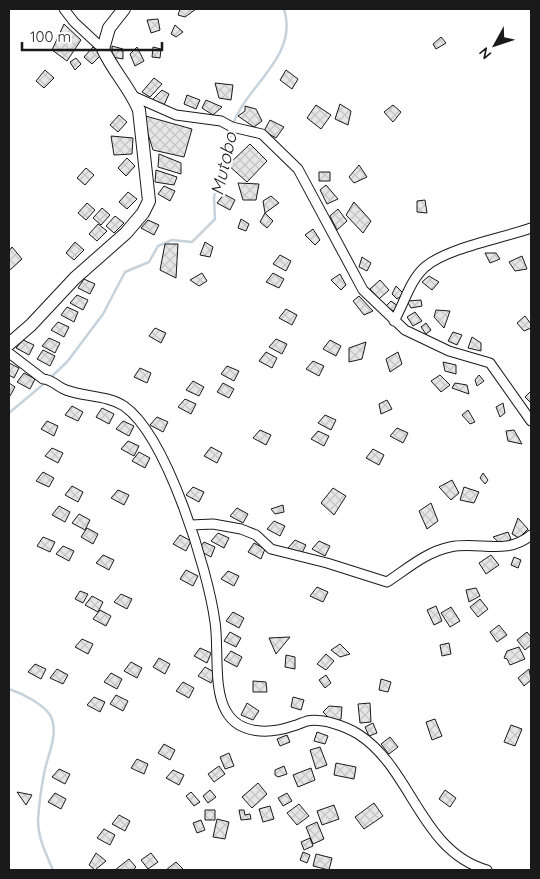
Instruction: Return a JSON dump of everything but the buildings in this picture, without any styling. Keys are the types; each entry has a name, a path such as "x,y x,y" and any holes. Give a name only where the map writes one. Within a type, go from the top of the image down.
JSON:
{"main road":[{"path":"9,344 75,278 126,233 143,213 149,201 138,110 133,96 112,67 103,49 109,28 124,9"}],"street":[{"path":"64,9 74,22 103,49"},
{"path":"133,96 176,115 221,121 232,127 262,134 298,169 363,290 405,330 449,351 490,363 531,421"},
{"path":"394,321 407,293 424,268 441,257 531,228"},
{"path":"9,353 43,379 48,379 64,390 108,400 123,406 141,424 152,442 176,488 191,525 215,621 220,698 226,712 239,725 252,731 273,731 314,721 352,730 366,739 380,753 393,769 424,820 445,844 460,857 487,870"},
{"path":"191,525 213,524 241,529 256,536 271,549 327,563 387,582 430,553 452,547 503,548 522,542 531,535"}],"waterway":[{"name":"Mutobo","path":"233,124 249,96 278,56 287,26 284,9"},
{"name":"Mutobo","path":"50,378 67,362 103,314 125,272 149,262 158,246 172,240 192,242 215,219 214,197 232,130"},
{"name":"Mutobo","path":"9,413 46,382"},
{"path":"9,689 39,704 49,714 54,726 53,740 45,767 38,820 41,840 53,870"}]}
